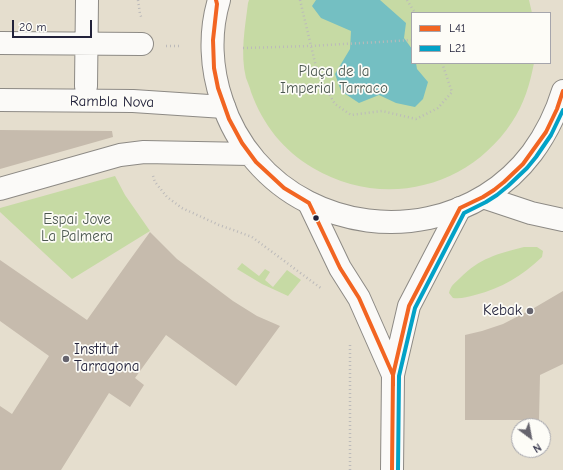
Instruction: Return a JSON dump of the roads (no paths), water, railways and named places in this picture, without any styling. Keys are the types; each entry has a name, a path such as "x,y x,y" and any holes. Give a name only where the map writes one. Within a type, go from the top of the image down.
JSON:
{"street":[{"name":"Rambla Nova","path":"86,86 87,0"},
{"path":"217,1 213,32 213,57 218,88 224,107 235,131 256,162 280,185 296,196 330,212 362,220 406,222 439,216 460,208 483,197 504,182 523,164 546,132 561,104"},
{"path":"0,43 152,45"},
{"name":"Rambla Nova","path":"0,100 133,101 224,107"},
{"path":"0,188 126,154 144,152 250,154"},
{"path":"483,197 563,220"},
{"path":"309,203 340,268 359,298 393,374"},
{"path":"392,470 393,374 409,306 460,208"}],"water":[{"path":"316,0 380,0 406,23 404,38 411,48 411,64 416,64 417,69 428,82 423,99 415,107 396,103 379,95 359,103 341,91 335,74 350,49 351,31 321,18 312,6"}],"place":[{"name":"Kebak","path":"530,311"},
{"name":"Institut Tarragona","path":"66,359"}],"park label":[{"name":"Plaça de la Imperial Tarraco","path":"334,80"},
{"name":"Espai Jove La Palmera","path":"77,228"}]}
